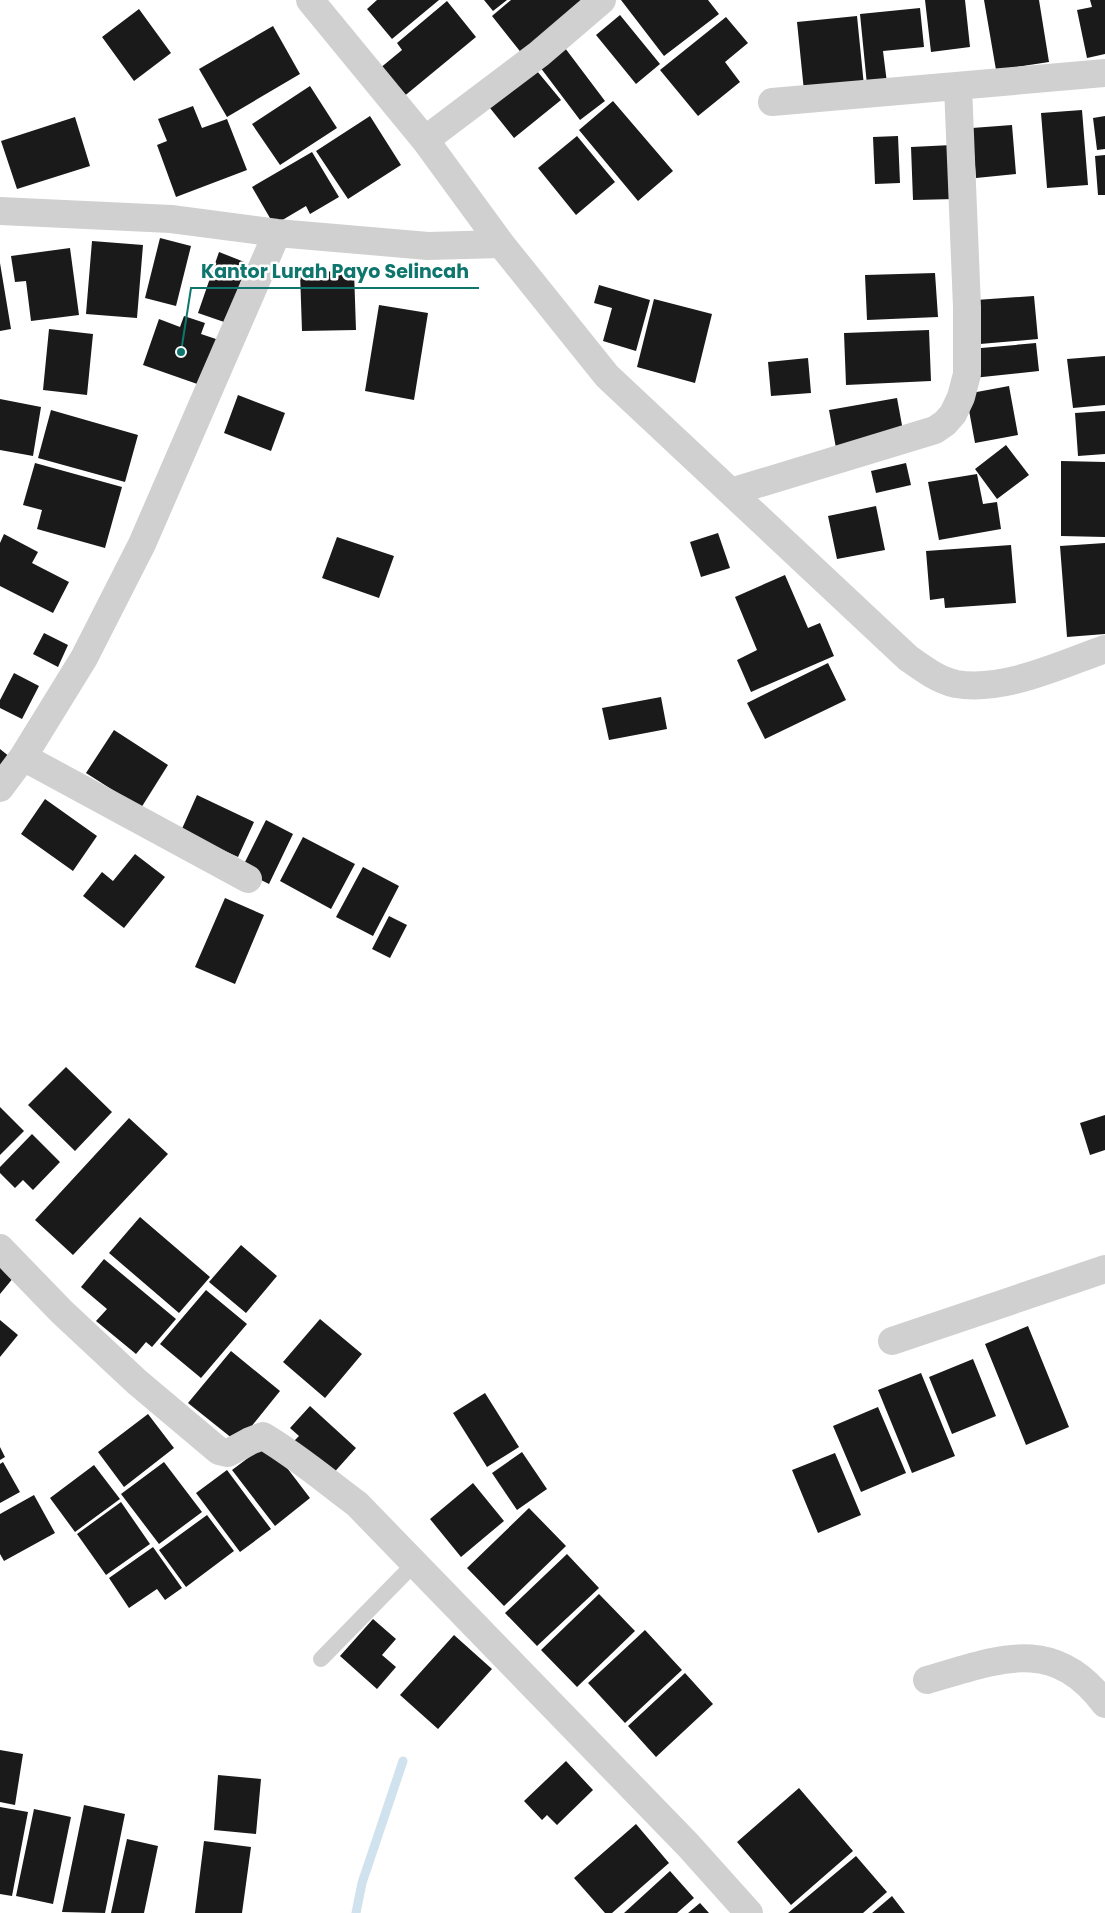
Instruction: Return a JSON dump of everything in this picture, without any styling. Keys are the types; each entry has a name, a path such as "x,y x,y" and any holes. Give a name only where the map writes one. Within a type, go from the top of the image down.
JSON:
{"street":[{"path":"310,0 425,140 501,244 607,376 908,658 929,673 955,684 990,685 1027,676 1105,649"},
{"path":"425,140 539,54 602,0"},
{"path":"772,102 1105,73"},
{"path":"731,492 935,430 953,414 961,396 967,374 967,307 958,86"},
{"path":"0,211 171,219 277,233 428,246 501,244"},
{"path":"0,788 23,757 84,658 142,544 277,233"},
{"path":"23,757 248,879"},
{"path":"0,1248 62,1312 137,1382 219,1451 228,1453 250,1440 263,1436 290,1452 322,1479 357,1504 681,1838 750,1913"},
{"path":"892,1342 1105,1269"},
{"path":"927,1680 1001,1659 1042,1659 1074,1672 1105,1704"}],"lane":[{"path":"321,1659 415,1563"}],"building":[{"path":"377,0 439,0 392,39 367,9"},
{"path":"484,0 507,0 493,11"},
{"path":"511,0 590,0 523,55 492,16"},
{"path":"621,0 708,0 719,14 664,56"},
{"path":"925,0 965,0 970,47 931,52"},
{"path":"984,0 1039,0 1049,62 996,70"},
{"path":"1090,0 1105,0 1105,54 1087,58 1077,10 1092,7"},
{"path":"447,1 476,37 402,98 379,69 402,50 397,43"},
{"path":"920,8 924,47 883,51 887,83 867,85 860,14"},
{"path":"139,9 171,53 134,81 102,37"},
{"path":"620,15 660,64 636,84 596,35"},
{"path":"857,16 864,86 804,91 797,22"},
{"path":"726,17 748,43 725,62 740,82 698,116 660,70"},
{"path":"273,26 300,74 227,117 199,69"},
{"path":"565,48 605,101 580,120 540,67"},
{"path":"537,71 561,100 514,138 490,108"},
{"path":"310,86 337,128 280,165 252,124"},
{"path":"613,101 673,171 638,201 579,130"},
{"path":"193,106 202,128 227,119 247,170 176,197 157,145 167,141 158,119"},
{"path":"1082,110 1088,185 1047,188 1041,113"},
{"path":"370,116 401,165 348,199 316,151"},
{"path":"1105,116 1105,149 1097,150 1093,118"},
{"path":"75,117 90,166 17,189 1,141"},
{"path":"1012,125 1016,174 976,178 972,128"},
{"path":"577,136 615,182 576,215 538,168"},
{"path":"898,136 900,183 875,184 873,137"},
{"path":"952,145 955,199 913,200 911,147"},
{"path":"312,152 339,197 310,214 306,206 274,225 252,187"},
{"path":"1105,155 1105,195 1098,195 1095,156"},
{"path":"160,238 191,246 176,306 145,298"},
{"path":"92,241 143,245 137,318 86,314"},
{"path":"70,248 79,315 31,321 26,281 15,282 11,256"},
{"path":"219,252 247,263 227,323 198,313"},
{"path":"0,263 11,329 0,331"},
{"path":"354,271 356,330 302,331 300,272"},
{"path":"935,273 938,317 867,320 865,275"},
{"path":"599,285 650,300 636,351 603,341 612,308 594,303"},
{"path":"1034,296 1038,339 980,344 976,300"},
{"path":"654,299 712,314 695,383 637,367"},
{"path":"379,305 428,313 414,400 365,391"},
{"path":"184,316 205,323 201,334 219,340 203,386 143,365 159,319 180,327"},
{"path":"49,329 93,334 87,395 43,390"},
{"path":"929,330 931,381 846,385 844,333"},
{"path":"1036,343 1039,371 973,378 970,349"},
{"path":"1105,356 1105,405 1073,408 1067,359"},
{"path":"808,358 811,393 771,396 768,362"},
{"path":"1009,386 1018,435 975,443 966,394"},
{"path":"238,395 285,413 271,451 224,433"},
{"path":"897,398 904,436 836,448 829,410"},
{"path":"0,399 41,407 33,456 0,450"},
{"path":"51,410 138,435 125,482 38,458"},
{"path":"1105,411 1105,454 1078,456 1075,413"},
{"path":"1006,445 1029,475 997,499 975,469"},
{"path":"1061,461 1105,462 1105,537 1061,536"},
{"path":"35,463 122,487 105,548 37,529 42,510 23,505"},
{"path":"906,463 911,485 876,493 871,471"},
{"path":"977,474 983,504 997,502 1001,529 939,540 928,482"},
{"path":"876,506 885,550 837,559 828,516"},
{"path":"718,533 730,568 701,577 690,542"},
{"path":"4,534 38,552 32,563 69,582 53,613 0,586 0,543"},
{"path":"337,537 394,556 379,598 322,578"},
{"path":"1105,543 1105,634 1067,637 1060,546"},
{"path":"1011,545 1016,603 945,608 944,598 930,600 926,551"},
{"path":"785,575 808,628 820,623 834,656 751,692 737,660 757,650 735,597"},
{"path":"44,633 68,645 58,667 33,654"},
{"path":"828,663 846,700 765,739 747,703"},
{"path":"14,673 39,686 22,719 0,708 0,700"},
{"path":"661,697 667,729 609,740 602,708"},
{"path":"114,730 168,765 141,808 86,773"},
{"path":"0,749 10,757 0,768"},
{"path":"197,795 254,822 238,857 181,831"},
{"path":"45,799 97,836 73,871 21,834"},
{"path":"266,820 293,834 269,884 241,870"},
{"path":"303,837 355,864 331,909 280,881"},
{"path":"135,854 165,877 124,928 83,896 102,872 113,881"},
{"path":"363,867 399,886 373,936 336,917"},
{"path":"225,898 264,915 235,984 195,967"},
{"path":"389,916 407,925 390,958 372,949"},
{"path":"66,1067 112,1112 75,1151 28,1105"},
{"path":"0,1107 24,1131 0,1155"},
{"path":"1105,1115 1105,1150 1090,1155 1080,1123"},
{"path":"129,1118 168,1154 73,1255 35,1220"},
{"path":"32,1134 60,1162 33,1190 23,1180 15,1188 0,1173 0,1167"},
{"path":"140,1217 210,1277 179,1313 109,1253"},
{"path":"241,1245 277,1276 246,1313 209,1282"},
{"path":"104,1259 176,1319 152,1347 146,1342 136,1354 96,1321 107,1309 81,1287"},
{"path":"0,1265 14,1277 0,1294"},
{"path":"206,1290 247,1324 201,1378 160,1344"},
{"path":"320,1319 362,1354 325,1398 283,1362"},
{"path":"0,1320 18,1335 0,1357"},
{"path":"1028,1326 1069,1427 1026,1445 985,1344"},
{"path":"231,1351 280,1391 238,1443 188,1403"},
{"path":"973,1359 996,1416 952,1434 929,1377"},
{"path":"921,1373 955,1456 912,1473 878,1390"},
{"path":"485,1393 519,1447 487,1467 453,1413"},
{"path":"310,1406 356,1448 330,1477 292,1443 299,1436 290,1428"},
{"path":"878,1407 906,1473 861,1492 833,1426"},
{"path":"148,1414 174,1448 124,1487 98,1452"},
{"path":"268,1443 310,1498 275,1526 232,1470"},
{"path":"0,1447 5,1457 0,1460"},
{"path":"522,1452 547,1489 517,1510 492,1473"},
{"path":"835,1453 861,1515 818,1533 792,1470"},
{"path":"3,1462 20,1492 0,1503 0,1464"},
{"path":"164,1462 202,1512 159,1544 121,1494"},
{"path":"94,1465 120,1499 75,1532 50,1498"},
{"path":"227,1470 271,1529 240,1552 196,1493"},
{"path":"473,1483 504,1521 461,1557 430,1519"},
{"path":"34,1495 55,1533 4,1561 0,1554 0,1514"},
{"path":"121,1502 150,1544 106,1575 77,1534"},
{"path":"529,1508 566,1546 504,1606 467,1568"},
{"path":"207,1515 234,1551 186,1587 159,1550"},
{"path":"153,1547 182,1588 165,1600 157,1589 129,1608 109,1578"},
{"path":"567,1554 599,1588 537,1646 505,1613"},
{"path":"599,1594 635,1631 577,1687 541,1650"},
{"path":"373,1619 396,1639 382,1655 396,1667 377,1689 340,1656"},
{"path":"645,1630 682,1670 625,1723 588,1683"},
{"path":"454,1635 492,1669 438,1729 400,1695"},
{"path":"685,1673 713,1704 656,1757 628,1726"},
{"path":"0,1750 23,1754 15,1805 0,1802"},
{"path":"566,1761 593,1790 557,1825 547,1815 542,1820 524,1801"},
{"path":"218,1775 261,1779 256,1834 214,1830"},
{"path":"799,1788 853,1851 791,1905 737,1842"},
{"path":"84,1805 125,1814 105,1913 62,1912"},
{"path":"0,1807 28,1812 12,1896 0,1894"},
{"path":"34,1809 71,1817 53,1904 16,1896"},
{"path":"636,1824 669,1863 612,1913 605,1913 574,1878"},
{"path":"127,1839 158,1846 144,1913 111,1913"},
{"path":"204,1841 251,1847 242,1913 195,1913"},
{"path":"856,1856 887,1892 863,1913 788,1913"},
{"path":"670,1871 694,1898 677,1913 624,1913"},
{"path":"892,1896 905,1913 872,1913"},
{"path":"700,1903 709,1913 688,1913"}],"waterway":[{"path":"356,1913 362,1883 403,1761"}],"place":[{"name":"Kantor Lurah Payo Selincah","path":"181,352"}]}
